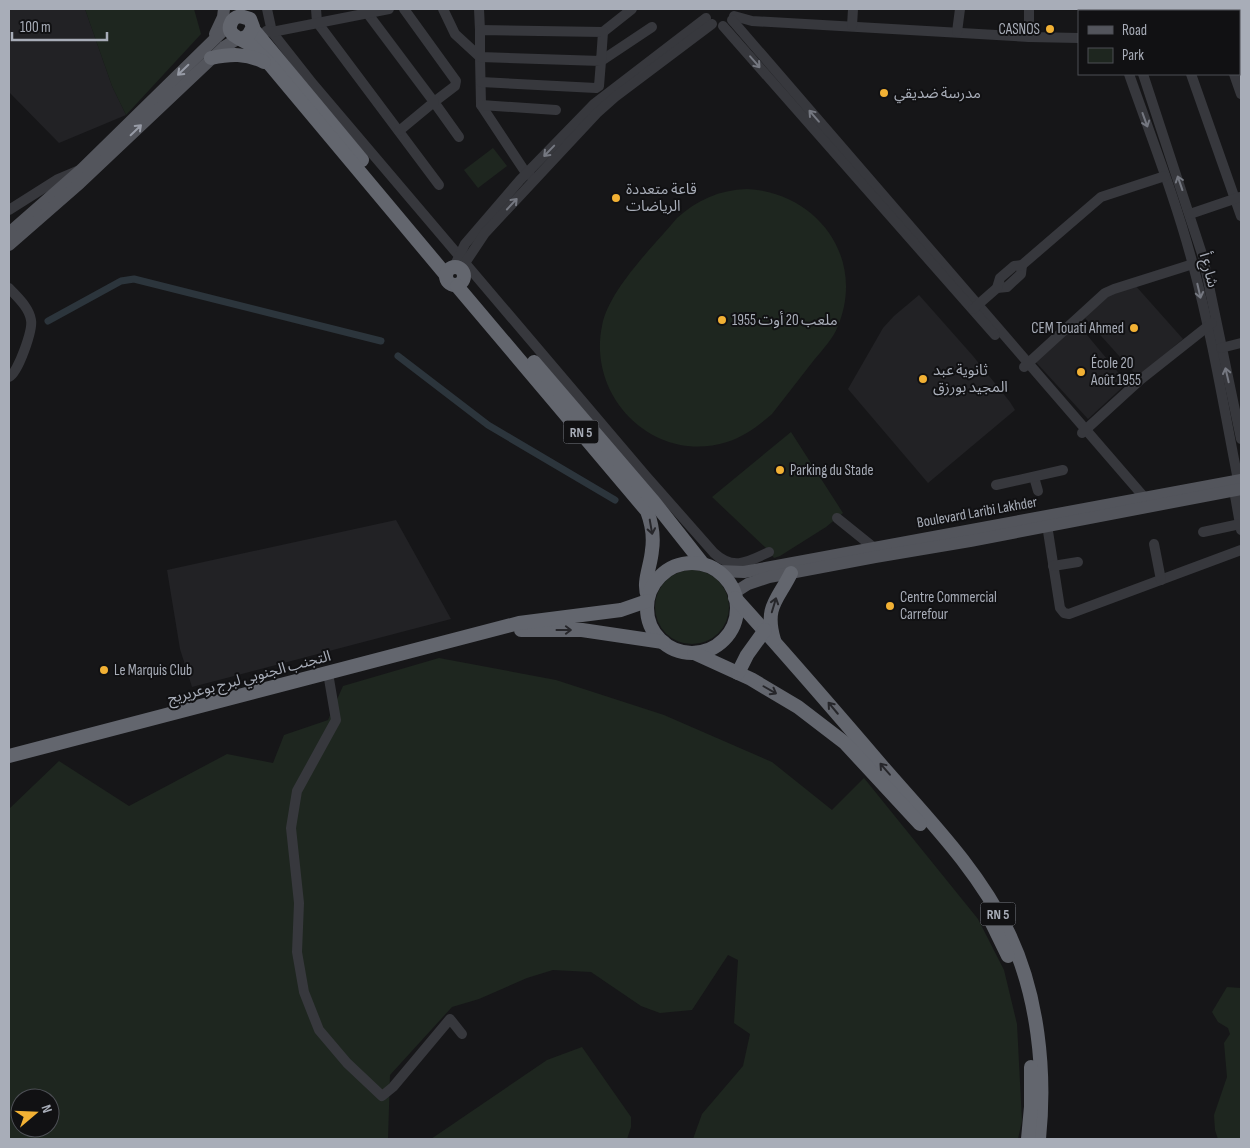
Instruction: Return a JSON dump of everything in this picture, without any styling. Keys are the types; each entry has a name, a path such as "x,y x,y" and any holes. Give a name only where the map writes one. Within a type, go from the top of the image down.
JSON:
{"highway":[{"path":"240,39 248,36 242,17"},
{"name":"RN 5","path":"242,17 710,567"},
{"name":"RN 5","path":"240,39 272,67 457,271 647,511 653,538 653,549 646,585 648,599"},
{"path":"210,52 241,54 256,58 272,67"},
{"path":"710,567 714,553"},
{"path":"687,563 710,567 727,581 735,595 736,618 729,633 723,641 714,647 694,653 677,650 663,642 651,626 647,614 648,599 655,582 666,571 687,563"},
{"path":"738,673 750,651 769,635 772,610 776,598 791,574"},
{"name":"RN 5","path":"735,595 812,683 850,738 965,877 982,902 1008,954 1023,1007 1030,1043 1031,1108 1028,1139"},
{"name":"التجنب الجنوبي لبرج بوعريريج","path":"9,756 519,623 621,610 648,599"},
{"name":"التجنب الجنوبي لبرج بوعريريج","path":"497,630 582,630 663,642"},
{"name":"RN 5","path":"694,653 738,673 850,738 970,870 1008,932 1025,978 1037,1039 1041,1100 1039,1139"}],"main road":[{"path":"9,245 87,176 210,52 242,17"},
{"path":"9,233 210,52 240,39"},
{"name":"Boulevard Laribi Lakhder","path":"710,567 744,572 874,552 1239,484"},
{"name":"Boulevard Laribi Lakhder","path":"735,595 758,580 791,574 874,552 970,541 1047,525 1142,501"}],"street":[{"path":"267,9 272,32"},
{"path":"316,9 317,22 439,185"},
{"path":"272,32 389,9"},
{"path":"399,131 454,86 456,81 404,9"},
{"path":"443,9 455,34 480,57 601,61 652,27"},
{"path":"480,9 481,104 531,176"},
{"path":"480,30 603,32 632,9"},
{"path":"852,26 853,9"},
{"path":"957,32 960,9"},
{"path":"1029,9 1029,37"},
{"path":"368,14 459,137"},
{"path":"242,17 272,32 457,271 646,476 714,553 724,561 736,564 769,552"},
{"path":"457,271 465,244 531,176 594,104 708,17 1029,37 1078,38"},
{"path":"731,18 1142,501"},
{"path":"481,82 596,88 599,86 603,32"},
{"name":"شارع أ","path":"1129,75 1165,176 1193,264 1208,327 1239,484 1241,527"},
{"name":"شارع أ","path":"1145,75 1203,257 1217,319 1221,348 1239,414 1241,439"},
{"path":"1191,75 1238,198 1241,216"},
{"path":"1234,75 1241,94"},
{"path":"481,104 556,110"},
{"path":"9,210 58,179 82,169"},
{"path":"975,307 997,288 1007,287 1021,274 1022,265 1102,197 1165,176"},
{"path":"1190,214 1238,198"},
{"path":"1026,366 1105,293 1114,288 1193,264"},
{"path":"9,288 22,302 31,322 20,362 14,375 9,377"},
{"path":"1083,431 1140,380 1217,319"},
{"path":"1221,348 1241,343"},
{"path":"996,486 1063,470"},
{"path":"1034,477 1038,491"},
{"path":"837,518 874,552"},
{"path":"1047,525 1060,608 1064,613 1069,614 1241,550"},
{"path":"1203,532 1241,527"},
{"path":"1154,544 1161,580"},
{"path":"1053,566 1078,562"},
{"path":"328,673 336,720 297,791 291,828 299,903 297,952 304,992 319,1030 347,1063 382,1096 393,1087 450,1019 462,1034"},
{"path":"9,751 30,750"},
{"path":"9,762 30,750"}],"shaded area":[{"path":"9,9 85,9 112,86 126,115 59,143 9,92"},
{"name":"CEM Touati Ahmed","path":"1134,284 1183,339 1138,377 1085,318 1109,292"},
{"name":"ثانوية عبد المجيد بورزق","path":"919,295 973,356 1015,410 928,483 848,389 883,328"},
{"name":"École 20 Août 1955","path":"1077,323 1127,383 1088,419 1034,360"},
{"path":"396,520 451,619 192,687 180,649 167,570"}],"green space":[{"path":"85,9 194,9 201,34 126,115 112,86"},
{"path":"493,148 507,166 478,188 464,170"},
{"name":"ملعب 20 أوت 1955","path":"747,189 772,193 795,202 814,216 829,233 840,254 845,276 845,301 838,326 827,344 772,414 756,427 740,437 727,442 700,447 675,444 652,434 632,420 616,400 605,378 600,353 602,326 606,312 622,283 677,218 692,206 709,197 727,191"},
{"name":"Parking du Stade","path":"791,432 843,513 826,527 774,558 767,549 712,497"},
{"path":"692,570 706,573 718,581 726,593 729,607 726,621 718,633 706,641 692,644 678,641 666,633 658,621 655,607 658,593 666,581 678,573"},
{"path":"439,658 556,680 664,715 772,762 832,810 864,778 978,919 1004,970 1017,1024 1022,1121 1018,1139 693,1139 702,1114 743,1066 750,1034 734,1023 738,960 728,955 692,1010 660,1013 641,1006 591,972 553,970 527,978 479,999 452,1007 390,1075 388,1139 9,1139 9,809 59,761 129,806 227,754 273,763 284,735 328,720 343,686"},
{"path":"1227,987 1241,988 1241,1139 1218,1139 1215,1130 1214,1115 1227,1077 1224,1043 1230,1034 1228,1028 1218,1022 1212,1012"},
{"path":"582,1047 631,1117 631,1127 627,1139 431,1139 547,1060"}],"waterway":[{"path":"48,321 121,281 134,279 381,341"},
{"path":"398,356 488,425 615,500"}],"place":[{"name":"CASNOS","path":"1050,29"},
{"name":"مدرسة ضديقي","path":"884,93"},
{"name":"قاعة متعددة الرياضات","path":"616,198"},
{"name":"ملعب 20 أوت 1955","path":"722,320"},
{"name":"CEM Touati Ahmed","path":"1134,328"},
{"name":"École 20 Août 1955","path":"1081,372"},
{"name":"ثانوية عبد المجيد بورزق","path":"923,379"},
{"name":"Parking du Stade","path":"780,470"},
{"name":"Centre Commercial Carrefour","path":"890,606"},
{"name":"Le Marquis Club","path":"104,670"}]}
